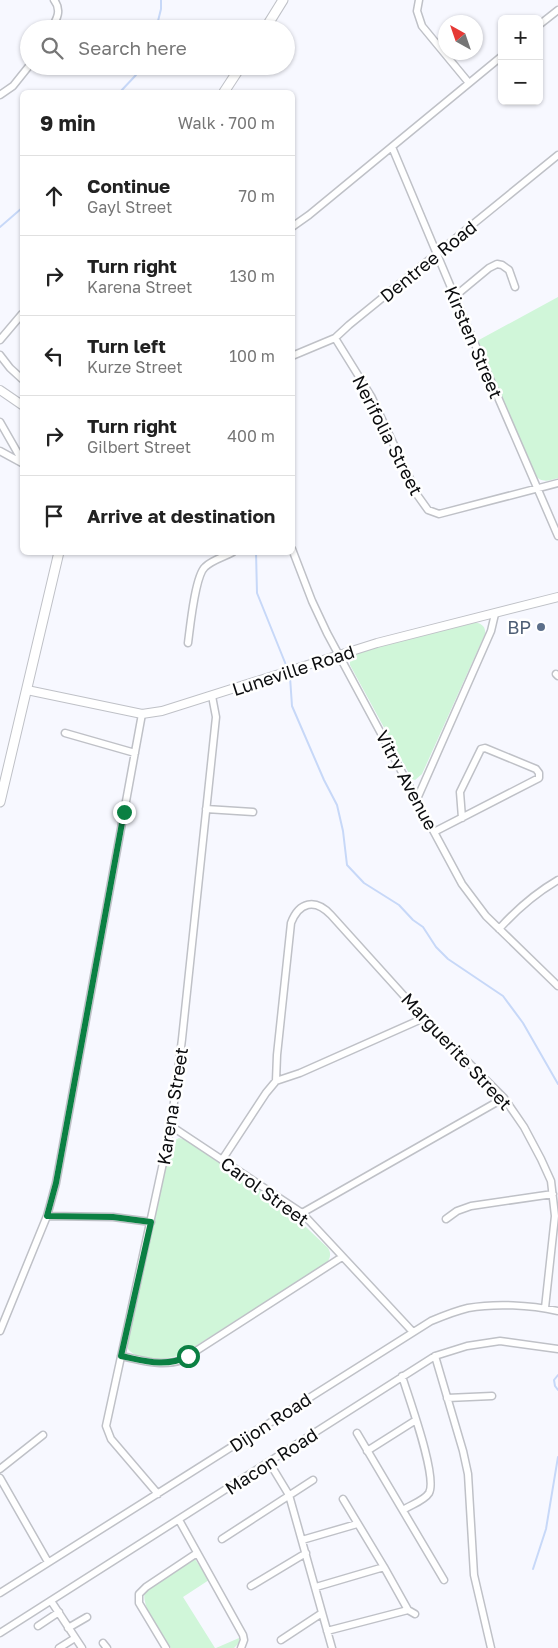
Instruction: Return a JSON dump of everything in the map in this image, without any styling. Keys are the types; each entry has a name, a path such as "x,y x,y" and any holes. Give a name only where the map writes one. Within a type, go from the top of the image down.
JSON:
{"main road":[{"path":"270,20 283,0"},
{"path":"225,90 235,75"},
{"path":"228,90 230,82"},
{"path":"0,802 58,555"}],"street":[{"path":"54,0 58,6 56,20"},
{"path":"419,0 417,10 422,26 469,82"},
{"path":"543,22 558,10"},
{"path":"295,225 498,59"},
{"path":"0,96 13,86 22,75"},
{"name":"Kirsten Street","path":"392,147 454,297 558,536"},
{"name":"Dentree Road","path":"295,355 335,338 558,155"},
{"path":"454,297 489,268 498,264 509,270 515,287"},
{"path":"0,340 20,316"},
{"name":"Nerifolia Street","path":"335,338 371,396 418,496 428,510 439,514 558,483"},
{"path":"0,355 20,377"},
{"path":"0,390 20,404"},
{"path":"0,422 20,457 20,462"},
{"path":"0,451 20,462"},
{"path":"188,643 202,570 210,563 227,555"},
{"name":"Vitry Avenue","path":"294,555 312,601 338,655 462,884 477,906 557,984"},
{"name":"Luneville Road","path":"27,690 142,714 162,711 377,643 558,597"},
{"path":"417,799 491,631 495,614"},
{"name":"Karena Street","path":"158,1494 111,1439 106,1426 171,1126 182,1040 216,716 212,696"},
{"path":"0,1332 47,1216 56,1183 142,714"},
{"path":"65,733 135,753"},
{"path":"434,832 462,818 539,778 538,771 486,748 481,749 460,790 462,818"},
{"path":"206,809 253,812"},
{"path":"499,929 519,907 558,880"},
{"name":"Marguerite Street","path":"276,1081 276,1055 291,923 294,915 304,906 310,904 322,906 424,1018 504,1098 542,1158 548,1171 555,1216 545,1308"},
{"path":"222,1160 276,1081 300,1073 424,1018"},
{"path":"302,1214 504,1098"},
{"name":"Carol Street","path":"171,1126 302,1214 412,1331"},
{"path":"446,1219 457,1211 471,1206 553,1194"},
{"path":"47,1216 113,1217 151,1222"},
{"path":"121,1356 155,1364 182,1360 342,1257"},
{"name":"Dijon Road","path":"0,1592 158,1494 412,1331 431,1321 468,1308 492,1305 545,1308 558,1311"},
{"name":"Macon Road","path":"0,1633 435,1356 467,1346 500,1341 558,1349"},
{"path":"435,1356 468,1474 474,1575 491,1648"},
{"path":"402,1376 430,1472 429,1493 403,1510"},
{"path":"447,1398 492,1396"},
{"path":"367,1451 416,1420"},
{"path":"357,1433 444,1580"},
{"path":"0,1469 43,1434"},
{"path":"269,1462 289,1495 332,1648"},
{"path":"0,1478 48,1562"},
{"path":"222,1539 313,1480"},
{"path":"343,1499 408,1610 415,1614"},
{"path":"179,1520 243,1635 244,1640 241,1648"},
{"path":"302,1540 357,1524"},
{"path":"166,1648 139,1603 139,1594 146,1587 197,1553"},
{"path":"251,1586 306,1553"},
{"path":"316,1587 384,1567"},
{"path":"51,1600 82,1648"},
{"path":"328,1631 408,1610"},
{"path":"38,1626 59,1612"},
{"path":"281,1640 322,1613"},
{"path":"68,1628 86,1616"},
{"path":"59,1648 75,1638"}],"green space":[{"path":"558,297 558,478 545,481 535,475 477,341"},
{"path":"473,622 482,625 485,629 485,634 422,774 415,780 412,779 350,665 350,660 355,653"},
{"path":"179,1138 187,1140 289,1211 328,1248 330,1257 325,1264 183,1354 162,1359 139,1357 128,1349 127,1342 170,1146"},
{"path":"195,1559 209,1580 183,1597 215,1648 171,1648 149,1612 144,1597 145,1591"},
{"path":"239,1638 240,1642 234,1648 216,1648"}],"waterway":[{"path":"158,20 161,0"},
{"path":"122,90 136,75"},
{"path":"0,227 20,210"},
{"path":"256,555 257,593 286,665"},
{"path":"290,677 292,706 337,805 343,831 347,865 364,883 399,905 413,920 423,927 436,947 448,959 503,996 523,1023 558,1084"},
{"path":"558,1375 554,1380 558,1390"},
{"path":"533,1569 546,1529 558,1457"}],"place":[{"name":"BP","path":"541,627"}],"route":[{"path":"124,812 56,1183 47,1216 113,1217 151,1222 121,1356 155,1364 174,1362 188,1356"}]}
